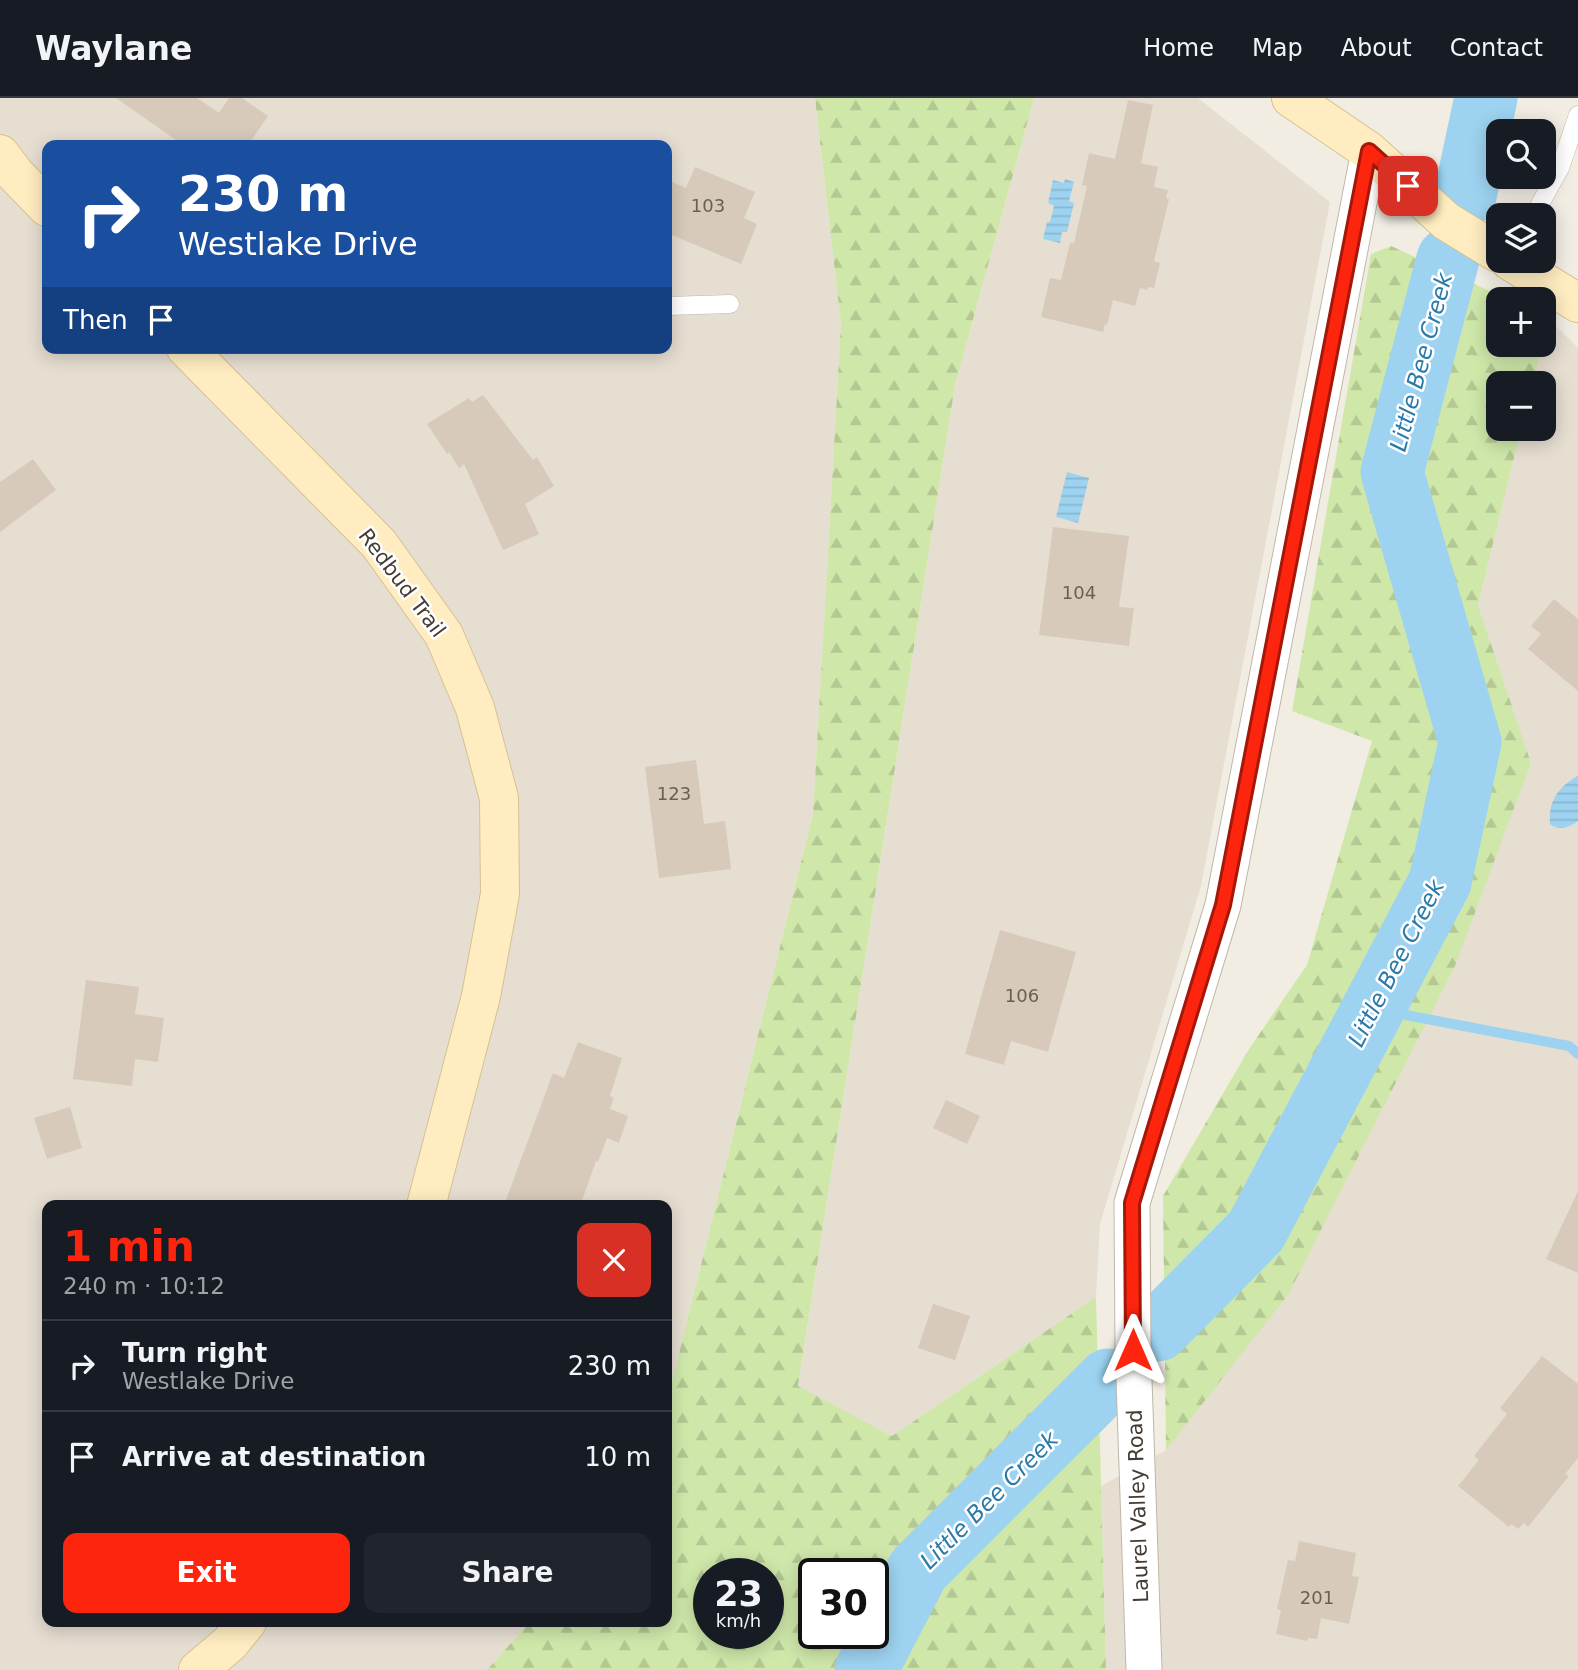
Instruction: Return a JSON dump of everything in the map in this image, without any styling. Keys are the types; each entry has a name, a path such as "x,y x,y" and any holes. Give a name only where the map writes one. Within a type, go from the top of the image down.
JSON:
{"street":[{"path":"1291,98 1369,151 1446,221 1486,246"},
{"name":"Laurel Valley Road","path":"1144,1670 1133,1350 1132,1203 1223,905 1369,151"},
{"path":"0,155 42,202"},
{"path":"1529,273 1578,303"},
{"name":"Redbud Trail","path":"192,354 379,544 444,635 475,708 499,799 500,894 481,996 428,1200"},
{"path":"198,1670 230,1643 243,1627"}],"lane":[{"path":"1541,203 1560,168 1578,114"},
{"path":"672,306 730,304"}],"shaded area":[{"path":"0,98 815,98 841,324 813,814 672,1382 672,1200 42,1200 42,1627 526,1627 487,1670 0,1670"},
{"path":"1034,98 1198,98 1330,202 1201,886 1100,1224 1096,1297 892,1436 798,1387 955,385"},
{"path":"1556,326 1578,348 1578,1670 1106,1670 1101,1486 1166,1450 1531,763 1478,605 1518,441 1556,441 1556,371 1536,371 1539,357 1556,357"}],"green space":[{"path":"815,98 1034,98 955,385 798,1386 892,1436 1096,1297 1106,1670 487,1670 526,1627 672,1627 672,1382 813,814 841,324"},
{"path":"1391,246 1486,289 1486,357 1539,357 1536,371 1486,371 1486,441 1518,441 1478,605 1531,763 1455,966 1288,1295 1166,1450 1163,1196 1249,1049 1307,965 1372,741 1292,711 1371,254"}],"water":[{"path":"1065,179 1074,182 1069,201 1074,203 1067,232 1062,232 1060,243 1043,239 1054,206 1048,203 1053,180 1064,183"},
{"path":"1067,472 1089,478 1078,523 1056,517"},
{"path":"1578,776 1578,821 1564,828 1553,826 1550,824 1550,816 1556,795 1565,784"}],"building":[{"path":"116,98 197,98 219,113 229,98 242,98 268,116 251,140 176,140"},
{"path":"1128,100 1153,105 1141,163 1158,167 1154,187 1168,190 1166,198 1169,199 1154,261 1160,263 1154,288 1140,288 1135,306 1113,300 1103,332 1041,317 1050,278 1061,280 1070,243 1074,243 1087,186 1082,185 1089,153 1115,159"},
{"path":"695,167 755,192 744,218 757,224 741,264 672,235 672,182 686,188"},
{"path":"483,395 533,460 537,457 554,486 525,504 539,534 503,550 464,464 459,468 427,424 469,398 472,402"},
{"path":"33,459 56,490 0,532 0,482"},
{"path":"1053,527 1129,536 1119,607 1134,608 1129,646 1039,635"},
{"path":"1554,599 1578,619 1578,691 1528,649 1541,634 1531,626"},
{"path":"696,760 704,824 725,821 731,869 659,878 645,767"},
{"path":"1000,930 1076,952 1048,1052 1011,1041 1004,1065 965,1054"},
{"path":"86,980 139,987 135,1014 164,1018 158,1062 135,1059 132,1086 73,1079"},
{"path":"578,1042 622,1058 610,1096 614,1098 610,1109 628,1116 619,1143 607,1138 582,1200 506,1200 553,1073 564,1078"},
{"path":"946,1100 980,1116 967,1144 933,1128"},
{"path":"70,1107 82,1148 47,1159 34,1118"},
{"path":"1578,1191 1578,1273 1546,1259"},
{"path":"933,1304 970,1316 955,1360 918,1348"},
{"path":"1542,1356 1578,1384 1578,1458 1565,1474 1569,1476 1528,1527 1524,1523 1518,1529 1511,1524 1509,1527 1458,1486 1479,1460 1474,1456 1507,1414 1500,1408"},
{"path":"1299,1541 1356,1553 1352,1576 1359,1577 1349,1624 1321,1618 1317,1639 1308,1638 1307,1641 1276,1634 1281,1610 1277,1609 1288,1560 1295,1561"}],"waterway":[{"name":"Little Bee Creek","path":"1465,196 1486,98"},
{"name":"Little Bee Creek","path":"1158,1330 1256,1231 1440,882 1470,742 1392,472 1448,259"},
{"path":"1374,1009 1569,1046 1578,1054"},
{"name":"Little Bee Creek","path":"866,1670 918,1570 1108,1380"}],"route":[{"path":"1133,1350 1132,1203 1223,905 1369,151 1408,186"}]}
